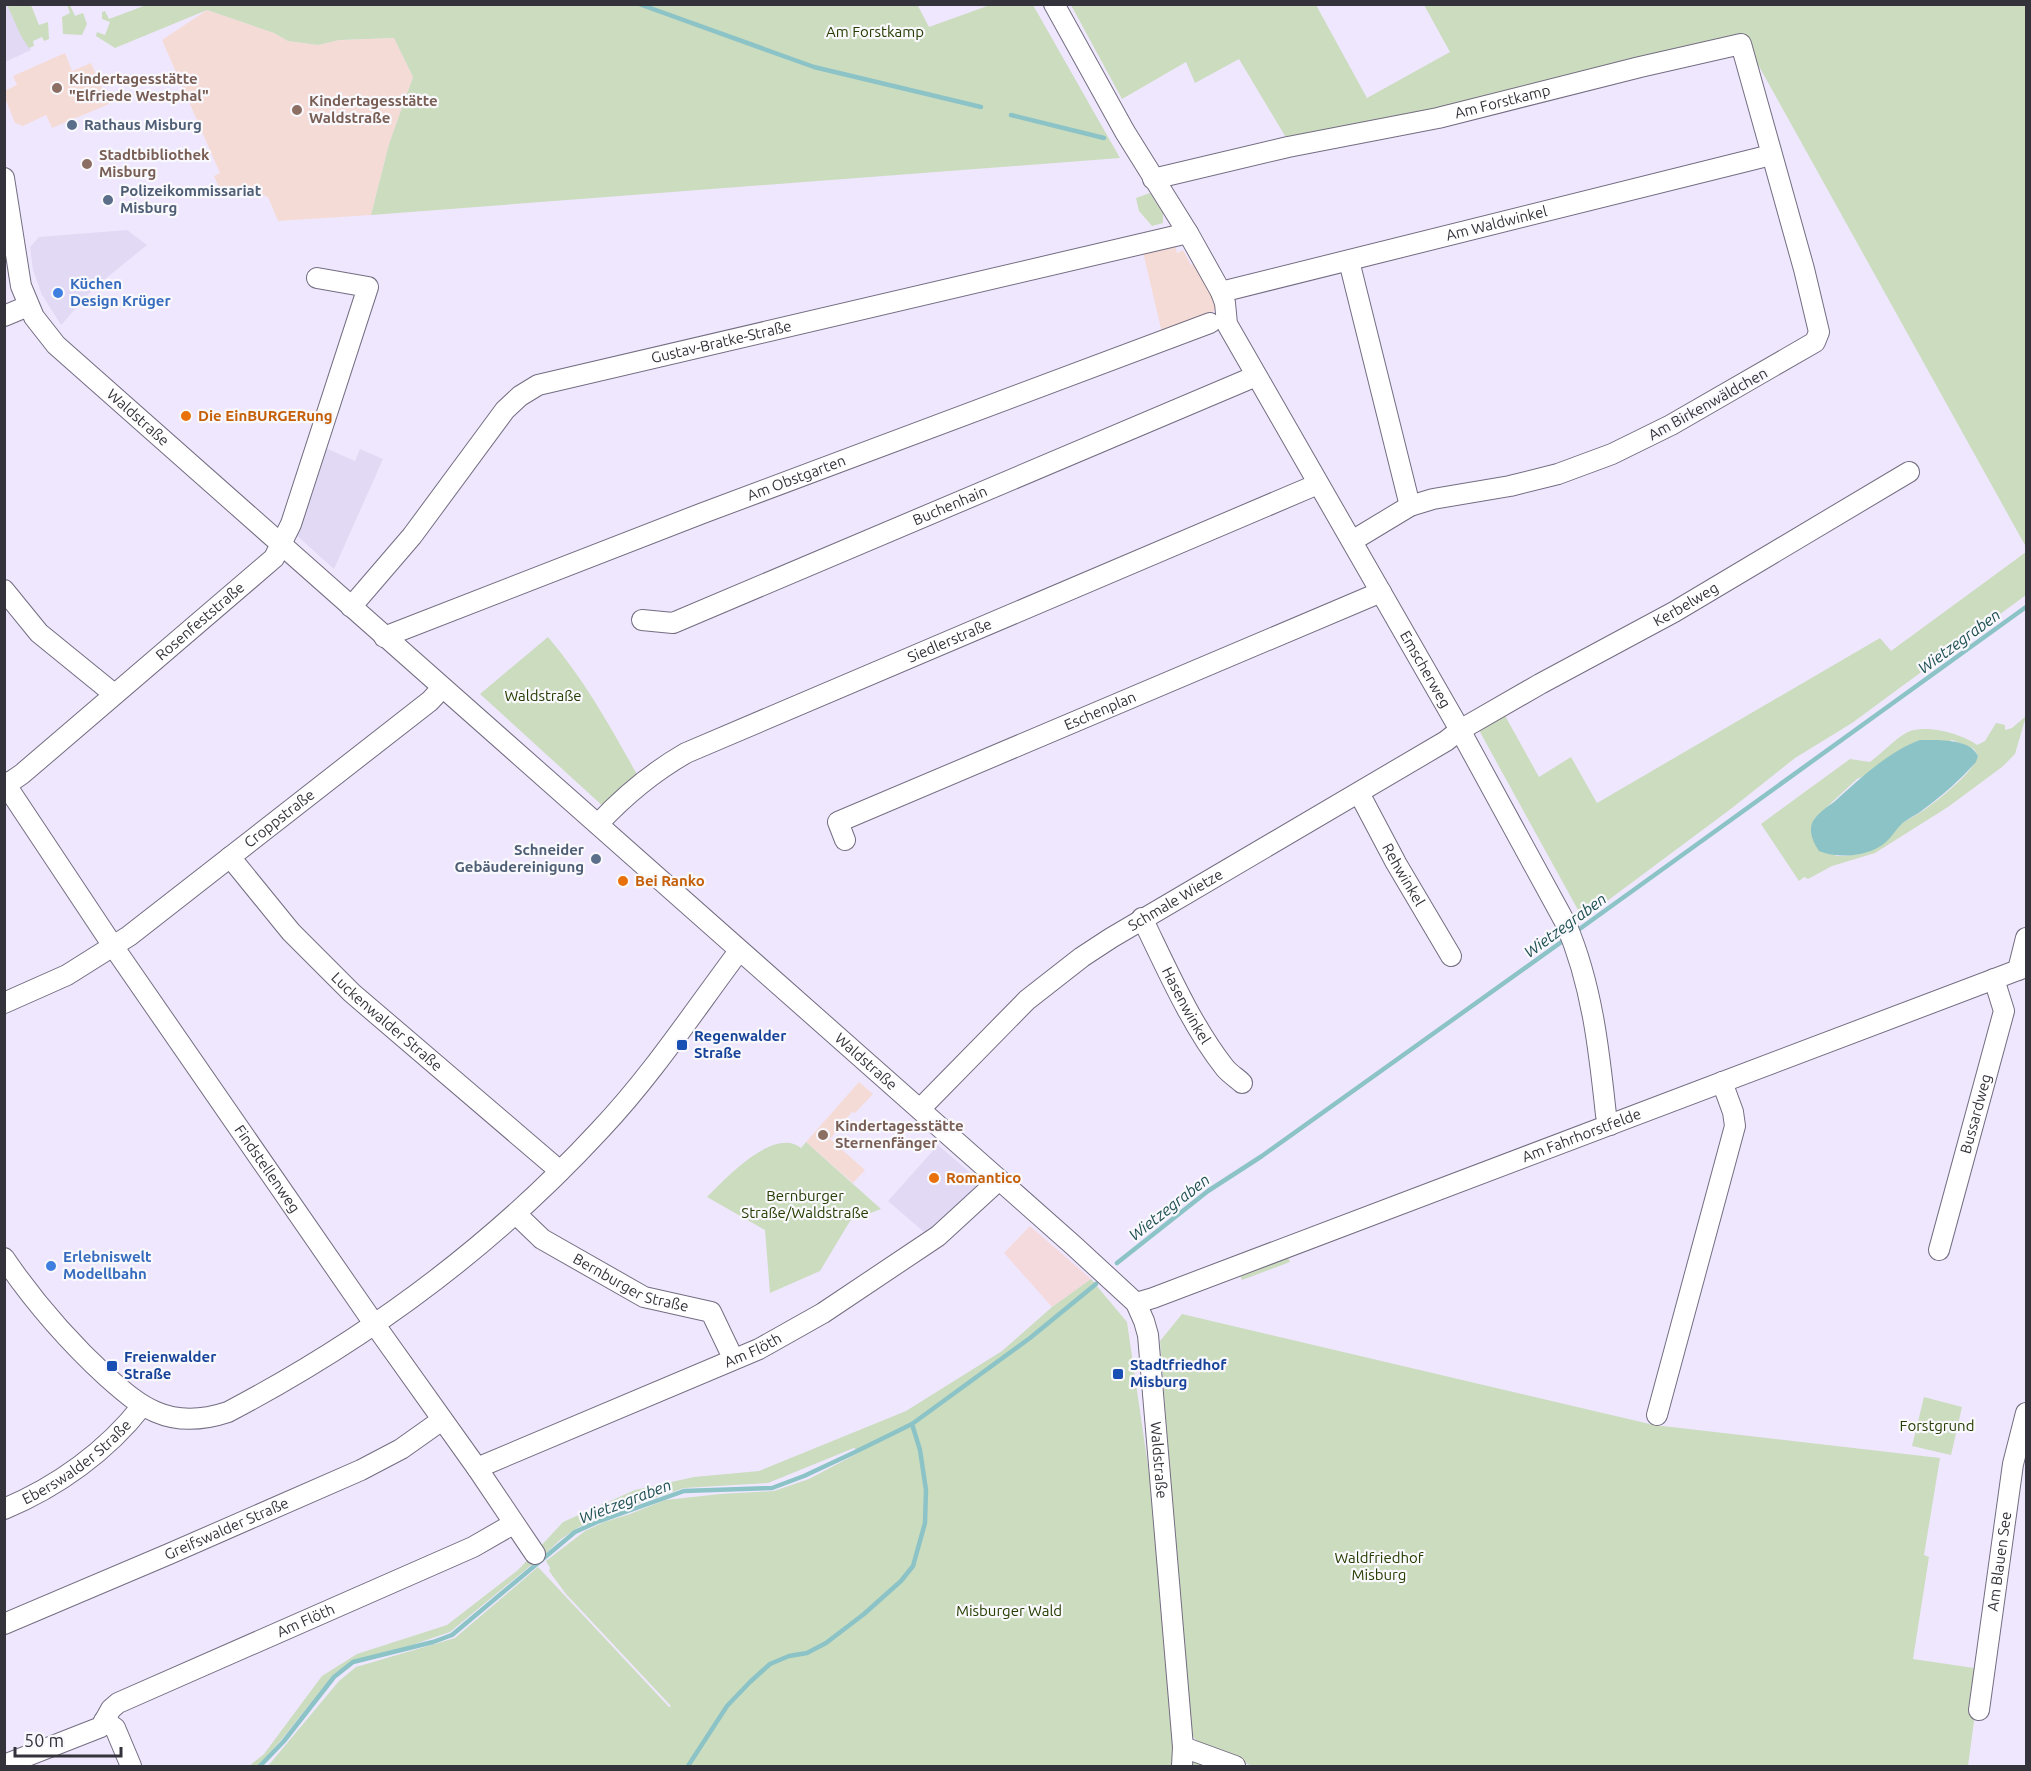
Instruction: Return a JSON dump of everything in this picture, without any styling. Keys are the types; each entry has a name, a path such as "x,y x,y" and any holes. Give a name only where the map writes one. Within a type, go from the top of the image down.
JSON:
{"street":[{"path":"1054,4 1152,179 1188,233"},
{"name":"Am Forstkamp","path":"1152,179 1288,147 1438,118 1741,44 1771,155"},
{"name":"Am Waldwinkel","path":"1221,292 1771,155"},
{"name":"Am Birkenwäldchen","path":"1352,541 1410,506 1433,499 1510,486 1558,474 1612,454 1671,425 1815,342 1819,332 1818,327 1771,155"},
{"name":"Waldstraße","path":"4,178 13,289 56,345 1136,1303 1148,1335 1183,1757"},
{"name":"Emscherweg","path":"1188,233 1221,292 1225,303 1227,324 1460,730 1572,938 1587,981 1596,1027 1606,1115 1610,1125"},
{"name":"Gustav-Bratke-Straße","path":"351,607 412,537 505,410 520,396 538,385 1188,233"},
{"path":"1348,261 1410,506"},
{"name":"Rosenfeststraße","path":"5,783 22,774 274,558 291,525 368,287 317,278"},
{"path":"4,316 28,306"},
{"name":"Am Obstgarten","path":"384,637 703,513 1210,322"},
{"name":"Buchenhain","path":"642,620 673,623 1256,376"},
{"name":"Kerbelweg","path":"1460,730 1674,612 1909,472"},
{"name":"Siedlerstraße","path":"598,824 641,783 666,764 686,753 1318,484"},
{"path":"4,590 39,633 114,694"},
{"name":"Eschenplan","path":"845,840 838,822 1382,592"},
{"name":"Croppstraße","path":"4,1003 67,975 113,946 430,701 442,688"},
{"name":"Schmale Wietze","path":"920,1110 1027,1000 1082,957 1142,918 1359,793 1446,741 1460,730"},
{"name":"Findstellenweg","path":"5,783 113,946 535,1554"},
{"name":"Rehwinkel","path":"1359,793 1396,863 1451,956"},
{"name":"Luckenwalder Straße","path":"230,857 291,932 352,993 560,1171"},
{"name":"Hasenwinkel","path":"1142,918 1182,998 1205,1037 1226,1069 1242,1083"},
{"path":"2022,969 2026,938"},
{"path":"4,1258 33,1299 66,1336 142,1406 157,1413 184,1418 213,1417 228,1412 318,1362 375,1325 469,1254 516,1214 600,1131 669,1048 740,951"},
{"name":"Am Fahrhorstfelde","path":"1136,1303 2022,969"},
{"name":"Bussardweg","path":"1939,1250 2004,1011 1994,979"},
{"path":"1657,1415 1735,1126 1734,1112 1722,1083"},
{"name":"Am Flöth","path":"477,1468 733,1358 759,1349 792,1332 938,1236 999,1180"},
{"name":"Bernburger Straße","path":"516,1214 542,1239 644,1297 711,1312 733,1358"},
{"name":"Eberswalder Straße","path":"4,1509 31,1497 71,1472 105,1446 142,1406"},
{"name":"Am Blauen See","path":"1979,1710 2013,1464 2026,1413"},
{"name":"Greifswalder Straße","path":"4,1624 361,1470 401,1449 442,1420"},
{"name":"Am Flöth","path":"4,1766 100,1727 111,1709 118,1703 473,1547 513,1524"},
{"path":"104,1721 115,1728 131,1767"},
{"path":"1183,1757 1235,1767"}],"shaded area":[{"path":"5,5 12,5 31,50 5,62"},
{"name":"Kindertagesstätte Waldstraße","path":"207,10 274,33 288,41 318,45 339,40 394,38 413,77 389,144 371,215 278,221 268,197 248,190 233,196 222,195 214,176 220,173 162,40"},
{"name":"Kindertagesstätte \"Elfriede Westphal\"","path":"65,53 72,71 91,63 109,104 52,128 46,115 23,126 15,123 4,91 17,85 13,76"},
{"path":"127,230 147,245 94,288 61,325 42,295 33,270 30,247 39,237"},
{"path":"1175,245 1177,253 1183,250 1191,265 1194,264 1210,289 1216,310 1162,333 1143,252"},
{"path":"321,446 355,461 360,449 383,459 334,569 294,533"},
{"path":"1920,740 1961,743 1974,750 1978,756 1976,762 1951,787 1902,824 1879,847 1862,854 1844,856 1819,851 1811,833 1813,821 1817,816 1885,759"},
{"name":"Kindertagesstätte Sternenfänger","path":"859,1082 873,1094 855,1113 852,1112 830,1139 865,1170 853,1183 806,1142"},
{"path":"938,1145 982,1183 925,1233 888,1201"},
{"path":"1030,1226 1091,1279 1052,1307 1004,1253"}],"green space":[{"path":"149,4 917,4 929,27 990,5 1033,5 1120,158 371,215 389,144 413,77 394,38 339,40 318,45 288,41 274,33 207,10 115,48 96,36 97,32 105,35 110,22 102,19 102,12 105,11 109,19"},
{"path":"9,5 31,5 39,25 48,22 49,39 44,41 42,37 33,41 34,46 29,48 21,36"},
{"path":"67,5 70,5 75,16 83,13 87,24 82,35 63,34 62,17 70,13"},
{"path":"1071,5 1316,5 1367,98 1450,52 1424,5 2026,5 2026,547 1745,41 1291,146 1239,59 1195,83 1186,62 1122,99"},
{"path":"1150,193 1163,213 1163,223 1152,226 1139,211 1136,198"},
{"path":"2026,552 2026,595 1852,723 1795,758 1583,919 1480,732 1482,723 1503,712 1539,777 1571,757 1597,803 1880,638 1891,651"},
{"name":"Waldstraße","path":"548,637 586,688 639,778 605,808 480,694"},
{"path":"2026,716 2015,754 2002,767 1948,807 1875,853 1832,866 1808,879 1804,877 1799,881 1761,824 1850,759 1870,762 1908,732 1924,729 1944,731 1977,745 1985,741 1996,723 2005,725 2005,730 2012,728","holes":["1952,740 1974,749 1978,756 1962,779 1869,851 1836,856 1814,819 1857,779"]},
{"name":"Bernburger Straße/Waldstraße","path":"806,1142 881,1209 850,1221 820,1271 770,1293 765,1230 707,1197 738,1168 764,1149 777,1144 790,1143 801,1148"},
{"path":"1287,1255 1290,1262 1242,1280 1239,1273"},
{"name":"Misburger Wald","path":"1091,1279 1127,1322 1155,1514 1179,1751 1219,1766 268,1766 339,1681 356,1667 455,1638 538,1567 669,1707 671,1706 566,1594 549,1571 550,1568 546,1561 585,1531 665,1500 774,1491 809,1479 860,1452 854,1448 768,1483 684,1488 579,1527 561,1539 542,1557 538,1549 563,1522 635,1490 694,1477 759,1471 906,1411 1002,1351 1052,1307"},
{"name":"Waldfriedhof Misburg","path":"1182,1314 1654,1425 1940,1458 1924,1555 1929,1557 1913,1659 1981,1669 1968,1766 1253,1766 1205,1749 1190,1734 1160,1341"},
{"name":"Forstgrund","path":"1924,1397 1962,1407 1951,1455 1912,1446"},
{"path":"532,1555 535,1562 450,1632 352,1661 333,1675 258,1766 249,1766 264,1754 322,1676 357,1654 447,1625 518,1570"}],"waterway":[{"path":"639,4 814,67 981,107"},
{"path":"1011,115 1104,138"},
{"name":"Wietzegraben","path":"1574,933 2026,607"},
{"name":"Wietzegraben","path":"1117,1263 1208,1191 1262,1156 1567,938"},
{"name":"Wietzegraben","path":"260,1766 284,1741 334,1677 353,1662 452,1635 575,1532 684,1491 772,1488 851,1454 912,1424 1030,1338 1096,1284"},
{"path":"688,1766 727,1706 770,1664 789,1656 807,1653 826,1643 864,1614 901,1581 913,1566 925,1523 926,1490 920,1450 912,1424"}],"place":[{"name":"Kindertagesstätte \"Elfriede Westphal\"","path":"57,88"},
{"name":"Kindertagesstätte Waldstraße","path":"297,110"},
{"name":"Rathaus Misburg","path":"72,125"},
{"name":"Stadtbibliothek Misburg","path":"87,164"},
{"name":"Polizeikommissariat Misburg","path":"108,200"},
{"name":"Küchen Design Krüger","path":"58,293"},
{"name":"Die EinBURGERung","path":"186,416"},
{"name":"Schneider Gebäudereinigung","path":"596,859"},
{"name":"Bei Ranko","path":"623,881"},
{"name":"Regenwalder Straße","path":"682,1045"},
{"name":"Kindertagesstätte Sternenfänger","path":"823,1135"},
{"name":"Romantico","path":"934,1178"},
{"name":"Erlebniswelt Modellbahn","path":"51,1266"},
{"name":"Freienwalder Straße","path":"112,1366"},
{"name":"Stadtfriedhof Misburg","path":"1118,1374"}]}
